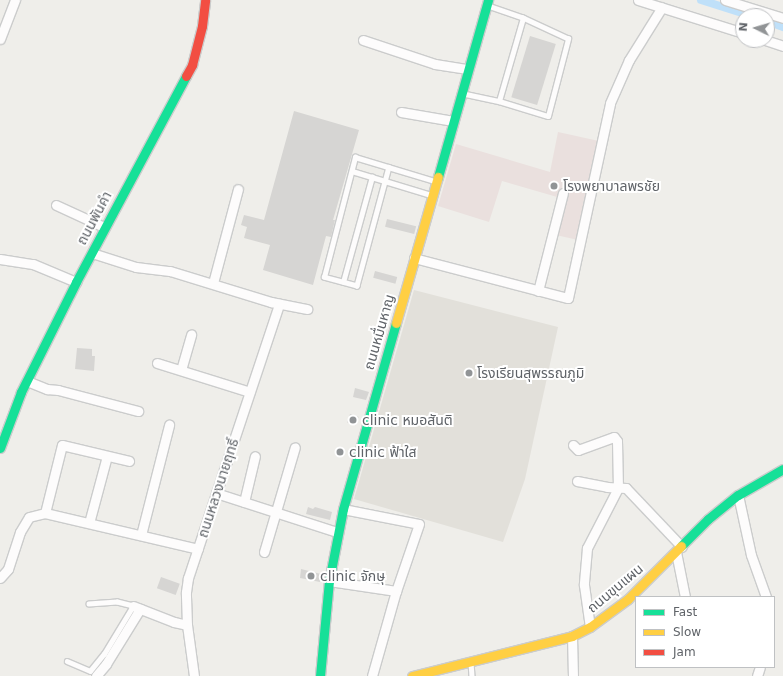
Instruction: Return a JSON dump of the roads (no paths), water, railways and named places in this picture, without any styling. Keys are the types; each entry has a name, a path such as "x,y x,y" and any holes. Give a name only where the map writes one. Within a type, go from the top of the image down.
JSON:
{"street":[{"path":"0,39 15,0"},
{"name":"ถนนพันคำ","path":"0,448 27,380 76,282 192,64 202,26 205,0"},
{"path":"638,0 735,31"},
{"path":"725,0 783,18"},
{"name":"ถนนหมื่นหาญ","path":"320,676 329,580 337,532 487,3"},
{"path":"414,258 568,298 610,103 629,60 662,8"},
{"path":"363,40 435,64 468,69"},
{"path":"401,112 453,121"},
{"path":"213,283 238,189"},
{"path":"538,290 563,193"},
{"path":"56,205 104,227"},
{"path":"92,253 136,267 170,271 279,304 307,309"},
{"path":"0,259 32,264 76,282"},
{"name":"ถนนหลวงนายฤทธิ์","path":"194,676 186,625 186,592 188,578 279,304"},
{"path":"181,370 191,334"},
{"path":"157,363 250,392"},
{"path":"27,380 46,389 58,390 138,411"},
{"path":"141,535 169,425"},
{"path":"573,445 578,450 614,437 617,441 618,488 587,548 584,585 590,627"},
{"path":"45,513 62,445 129,461"},
{"path":"264,552 295,447"},
{"path":"89,524 107,456"},
{"path":"244,502 255,456"},
{"name":"ถนนขุนแผน","path":"412,676 572,636 590,627 628,599 708,519 738,495 783,469"},
{"path":"577,481 626,488 679,549 685,596"},
{"path":"216,493 337,532"},
{"path":"738,495 751,556 766,596"},
{"path":"343,509 419,524 396,591 372,676"},
{"path":"0,578 8,569 20,532 29,517 45,513 198,549"},
{"path":"329,580 396,591"},
{"path":"96,676 106,664 137,607 174,622 186,625"},
{"path":"572,636 573,676"}],"lane":[{"path":"461,93 499,101 548,116 568,39 487,3"},
{"path":"499,101 523,18"},
{"path":"389,167 357,286 324,277 355,157 437,181"},
{"path":"352,170 432,195"},
{"path":"343,282 372,176"},
{"path":"67,661 90,671 104,654 137,607 117,602 88,604"},
{"path":"471,661 472,676"}],"waterway":[{"path":"701,0 735,11"},
{"path":"775,24 783,27"}],"place":[{"name":"โรงพยาบาลพรชัย","path":"554,186"},
{"name":"โรงเรียนสุพรรณภูมิ","path":"469,373"},
{"name":"clinic หมอสันติ","path":"353,420"},
{"name":"clinic ฟ้าใส","path":"340,452"},
{"name":"clinic จักษุ","path":"311,576"}]}
